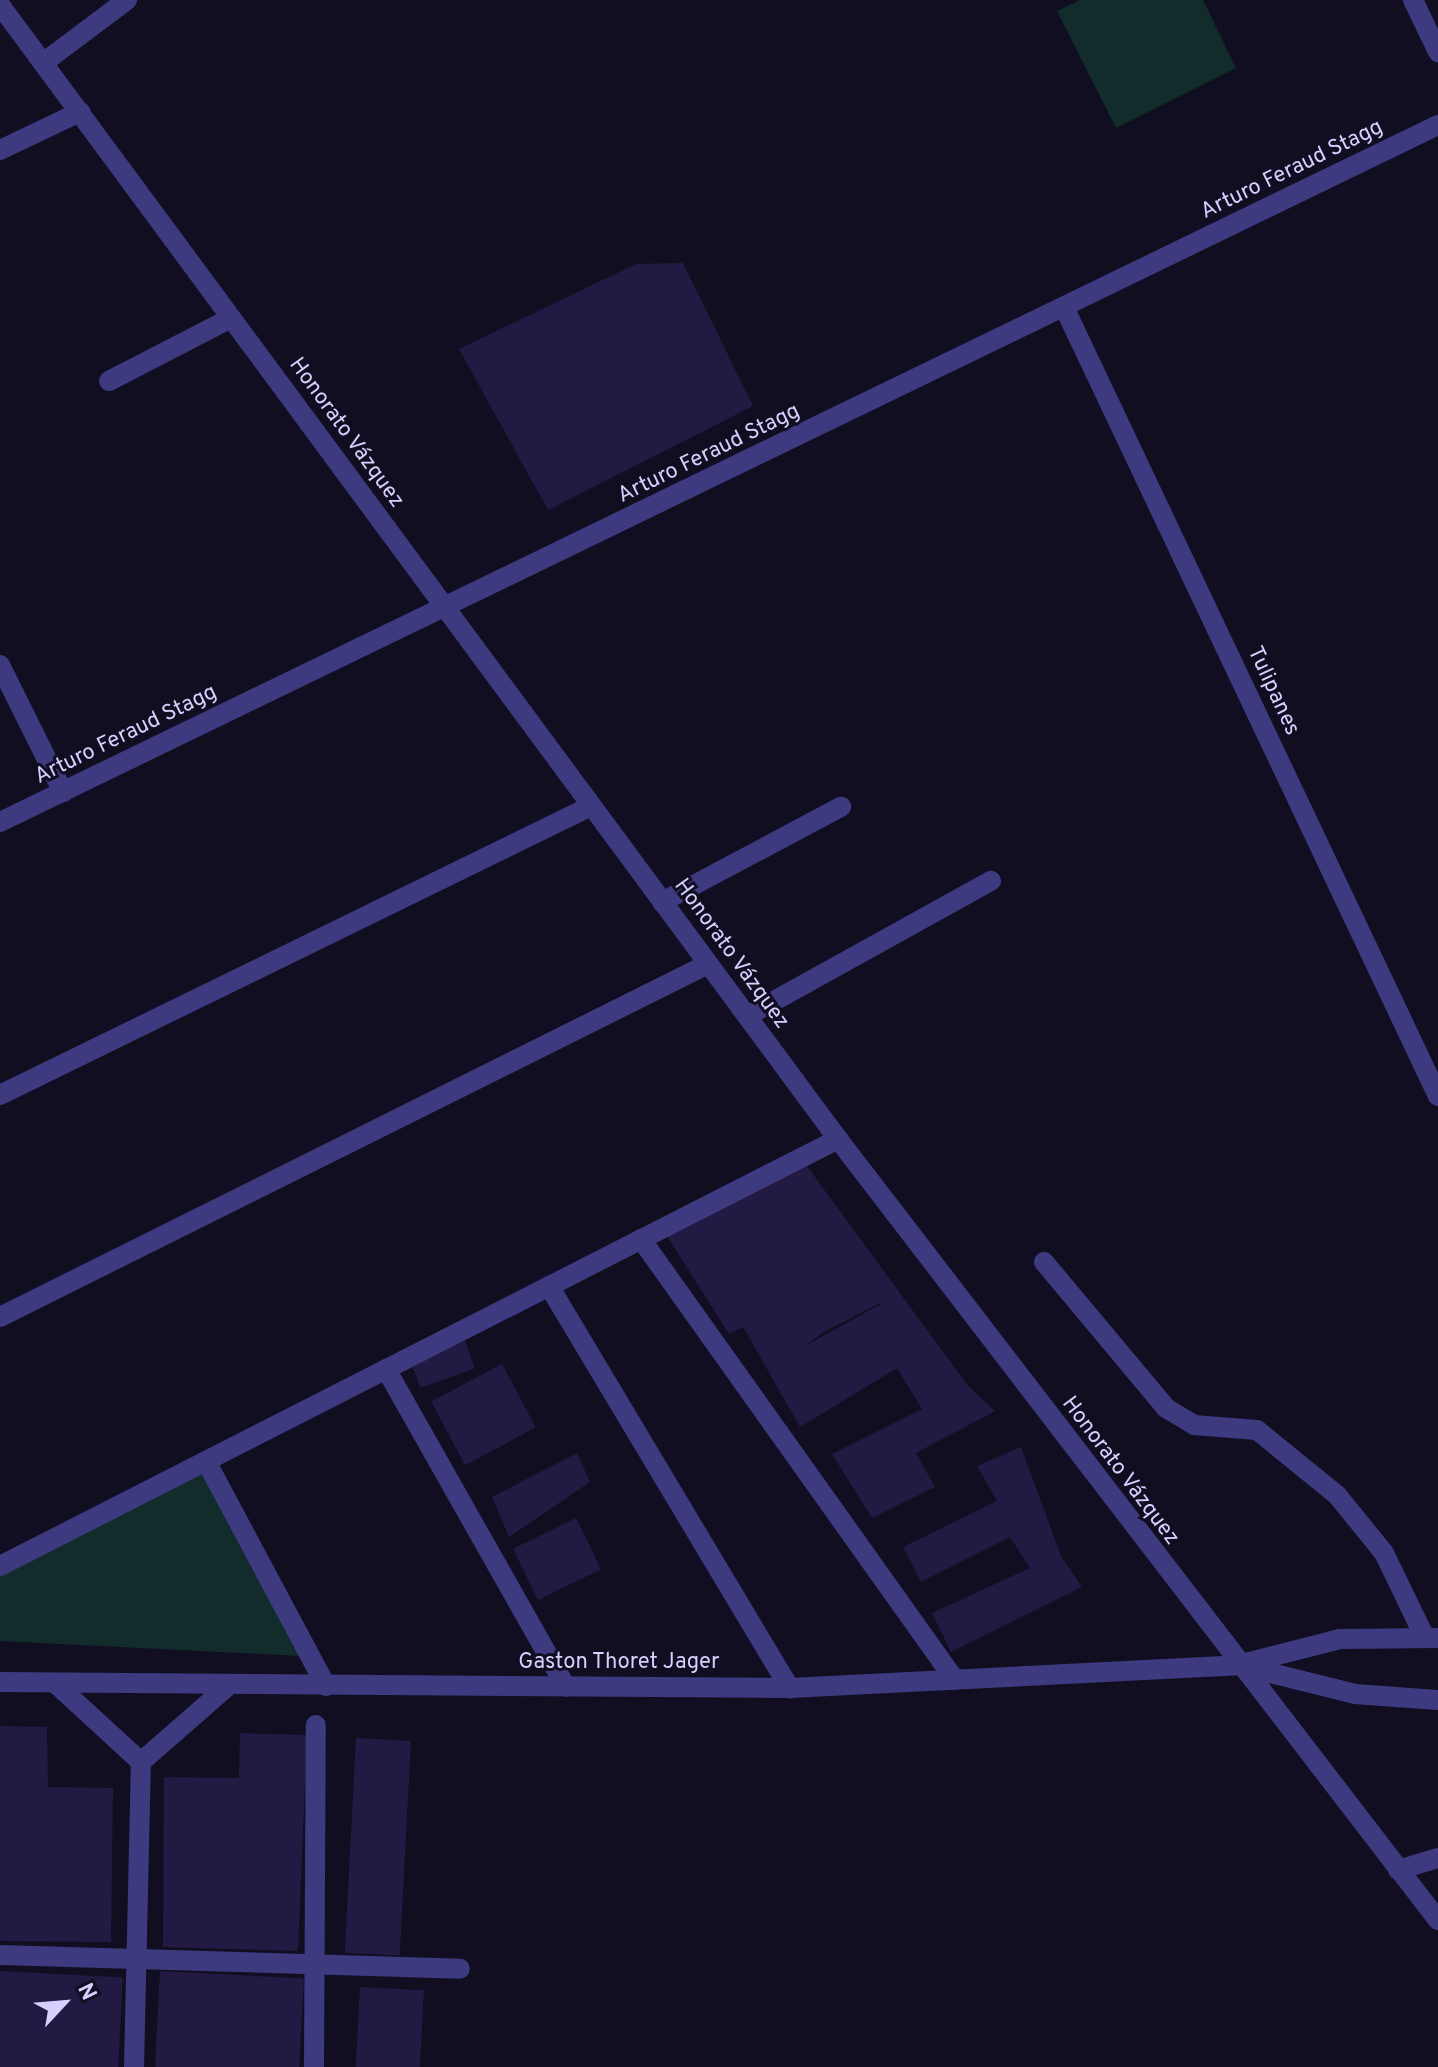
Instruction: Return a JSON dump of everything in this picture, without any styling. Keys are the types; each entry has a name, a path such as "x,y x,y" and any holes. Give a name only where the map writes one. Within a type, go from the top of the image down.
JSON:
{"street":[{"path":"43,63 127,0"},
{"path":"1413,0 1438,52"},
{"name":"Honorato Vázquez","path":"0,5 838,1139 1238,1665 1438,1920"},
{"path":"0,150 80,112"},
{"name":"Arturo Feraud Stagg","path":"0,822 446,609 1438,125"},
{"name":"Tulipanes","path":"1064,307 1438,1096"},
{"path":"109,381 231,318"},
{"path":"0,665 63,792"},
{"path":"0,1095 591,806"},
{"path":"662,902 841,807"},
{"path":"747,1016 991,881"},
{"path":"0,1317 708,964"},
{"path":"0,1566 838,1139"},
{"path":"641,1239 955,1680"},
{"path":"1044,1262 1166,1408 1194,1425 1257,1430 1337,1495 1384,1553 1431,1638"},
{"path":"549,1286 790,1688"},
{"path":"386,1369 566,1687"},
{"path":"206,1461 326,1686"},
{"name":"Gaston Thoret Jager","path":"0,1682 790,1688 1238,1665 1340,1639 1431,1638"},
{"name":"Gaston Thoret Jager","path":"1238,1665 1355,1694 1438,1700"},
{"path":"55,1683 141,1762"},
{"path":"134,2067 141,1762 229,1685"},
{"path":"314,2067 312,1965 316,1725"},
{"path":"1398,1870 1438,1858"},
{"path":"0,1955 460,1969"}],"green space":[{"path":"1080,0 1203,0 1236,68 1116,128 1057,11"},
{"path":"202,1472 302,1656 0,1641 0,1573"}],"building":[{"path":"683,263 753,406 548,510 459,349 636,264"},
{"path":"801,1158 968,1386 995,1411 916,1453 935,1487 872,1518 832,1454 922,1409 897,1368 800,1427 743,1327 729,1334 662,1228","holes":["881,1304 805,1346 822,1333"]},
{"path":"465,1341 475,1368 420,1388 410,1361"},
{"path":"502,1364 536,1428 465,1465 431,1402"},
{"path":"1021,1447 1061,1556 1082,1587 951,1652 932,1613 1030,1568 1010,1537 921,1582 903,1547 997,1501 977,1466"},
{"path":"577,1453 590,1482 509,1537 492,1497"},
{"path":"576,1518 601,1569 538,1600 513,1549"},
{"path":"0,1726 47,1727 48,1787 113,1788 111,1942 0,1941"},
{"path":"240,1733 307,1735 298,1951 163,1947 164,1777 239,1778"},
{"path":"356,1738 411,1741 400,1956 345,1953"},
{"path":"0,1971 123,1977 118,2067 0,2067"},
{"path":"160,1971 304,1979 299,2067 155,2067"},
{"path":"360,1987 424,1990 420,2067 356,2067"}]}
